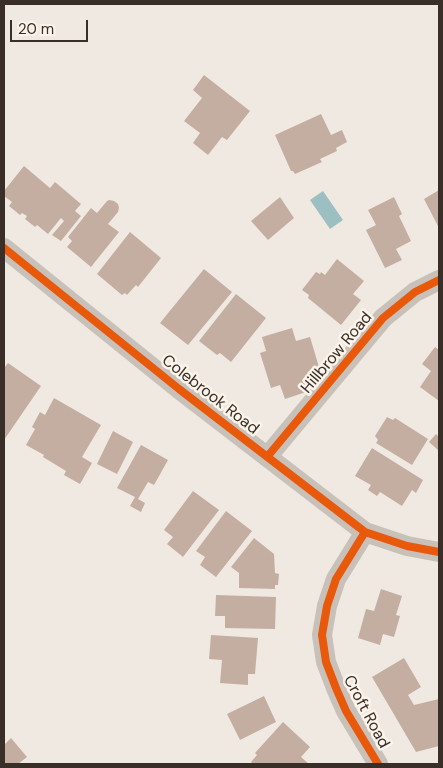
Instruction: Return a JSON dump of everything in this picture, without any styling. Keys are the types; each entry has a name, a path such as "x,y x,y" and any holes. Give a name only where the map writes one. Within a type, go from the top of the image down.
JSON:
{"street":[{"name":"Colebrook Road","path":"4,248 163,377 365,532 407,546 439,552"},
{"name":"Hillbrow Road","path":"267,457 383,318 415,292 439,280"},
{"name":"Croft Road","path":"365,532 336,579 327,606 322,635 326,662 336,688 346,711 378,764"}],"water":[{"path":"323,191 343,220 330,229 310,200"}],"building":[{"path":"204,75 250,111 227,140 222,137 208,155 193,143 200,133 184,121 202,98 193,90"},
{"path":"321,114 331,135 342,130 347,142 336,148 337,151 320,159 322,162 295,174 291,171 275,135"},
{"path":"24,166 50,188 55,182 81,204 75,211 81,216 61,241 52,235 64,221 61,218 48,234 37,225 35,227 25,219 27,216 22,213 20,215 9,206 12,202 4,196 4,191"},
{"path":"439,190 439,228 424,199"},
{"path":"280,197 294,218 268,240 251,221"},
{"path":"394,197 402,214 399,216 411,241 396,249 402,260 385,268 366,230 376,225 368,210"},
{"path":"109,200 118,204 119,208 108,224 119,232 91,267 67,247 72,241 68,237 91,208 97,213"},
{"path":"130,232 161,258 138,287 136,285 127,295 125,293 122,295 97,274"},
{"path":"337,259 364,281 353,294 361,300 341,325 308,298 309,295 302,290 316,272 320,274 321,272 325,275"},
{"path":"204,269 232,292 188,345 160,323"},
{"path":"236,294 266,318 231,362 220,353 217,355 199,341"},
{"path":"292,328 296,341 310,337 322,377 306,381 309,391 285,399 280,385 271,388 260,353 266,351 262,337"},
{"path":"435,347 439,350 439,401 420,387 431,371 422,364"},
{"path":"8,363 41,386 4,440 4,366"},
{"path":"54,398 101,425 82,457 92,463 80,484 64,475 66,471 43,457 44,455 26,445 35,429 32,427 40,412 45,415"},
{"path":"387,417 393,420 395,418 428,439 412,465 376,443 378,440 375,436"},
{"path":"113,431 133,442 117,474 97,464"},
{"path":"436,434 439,437 439,451 429,442"},
{"path":"141,445 168,460 154,485 148,482 138,499 145,503 141,512 130,506 135,497 117,488"},
{"path":"372,448 423,480 416,493 412,490 402,506 380,492 377,496 368,490 371,485 355,476"},
{"path":"193,491 219,510 183,557 167,544 173,537 164,530"},
{"path":"226,511 252,531 216,577 200,565 205,557 196,551"},
{"path":"254,538 274,554 275,573 279,574 278,585 275,585 275,589 239,588 239,573 231,567"},
{"path":"381,589 402,596 396,615 400,616 394,637 383,634 380,645 358,638 366,609 374,611"},
{"path":"216,595 276,597 275,629 225,628 225,616 215,616"},
{"path":"211,635 258,638 255,674 248,674 248,685 220,683 222,660 209,659"},
{"path":"404,658 421,687 408,695 414,705 439,699 439,746 416,752 372,677"},
{"path":"264,696 276,722 240,740 227,714"},
{"path":"283,722 310,747 301,757 309,764 253,764 251,762 257,755 255,753"},
{"path":"11,738 27,757 18,764 4,764 4,745"}],"cycle path":[{"path":"4,248 179,389 365,532 407,546 439,552"},
{"path":"267,457 383,318 415,292 439,280"},
{"path":"365,532 336,579 327,606 322,635 326,662 336,688 346,711 378,764"}]}
